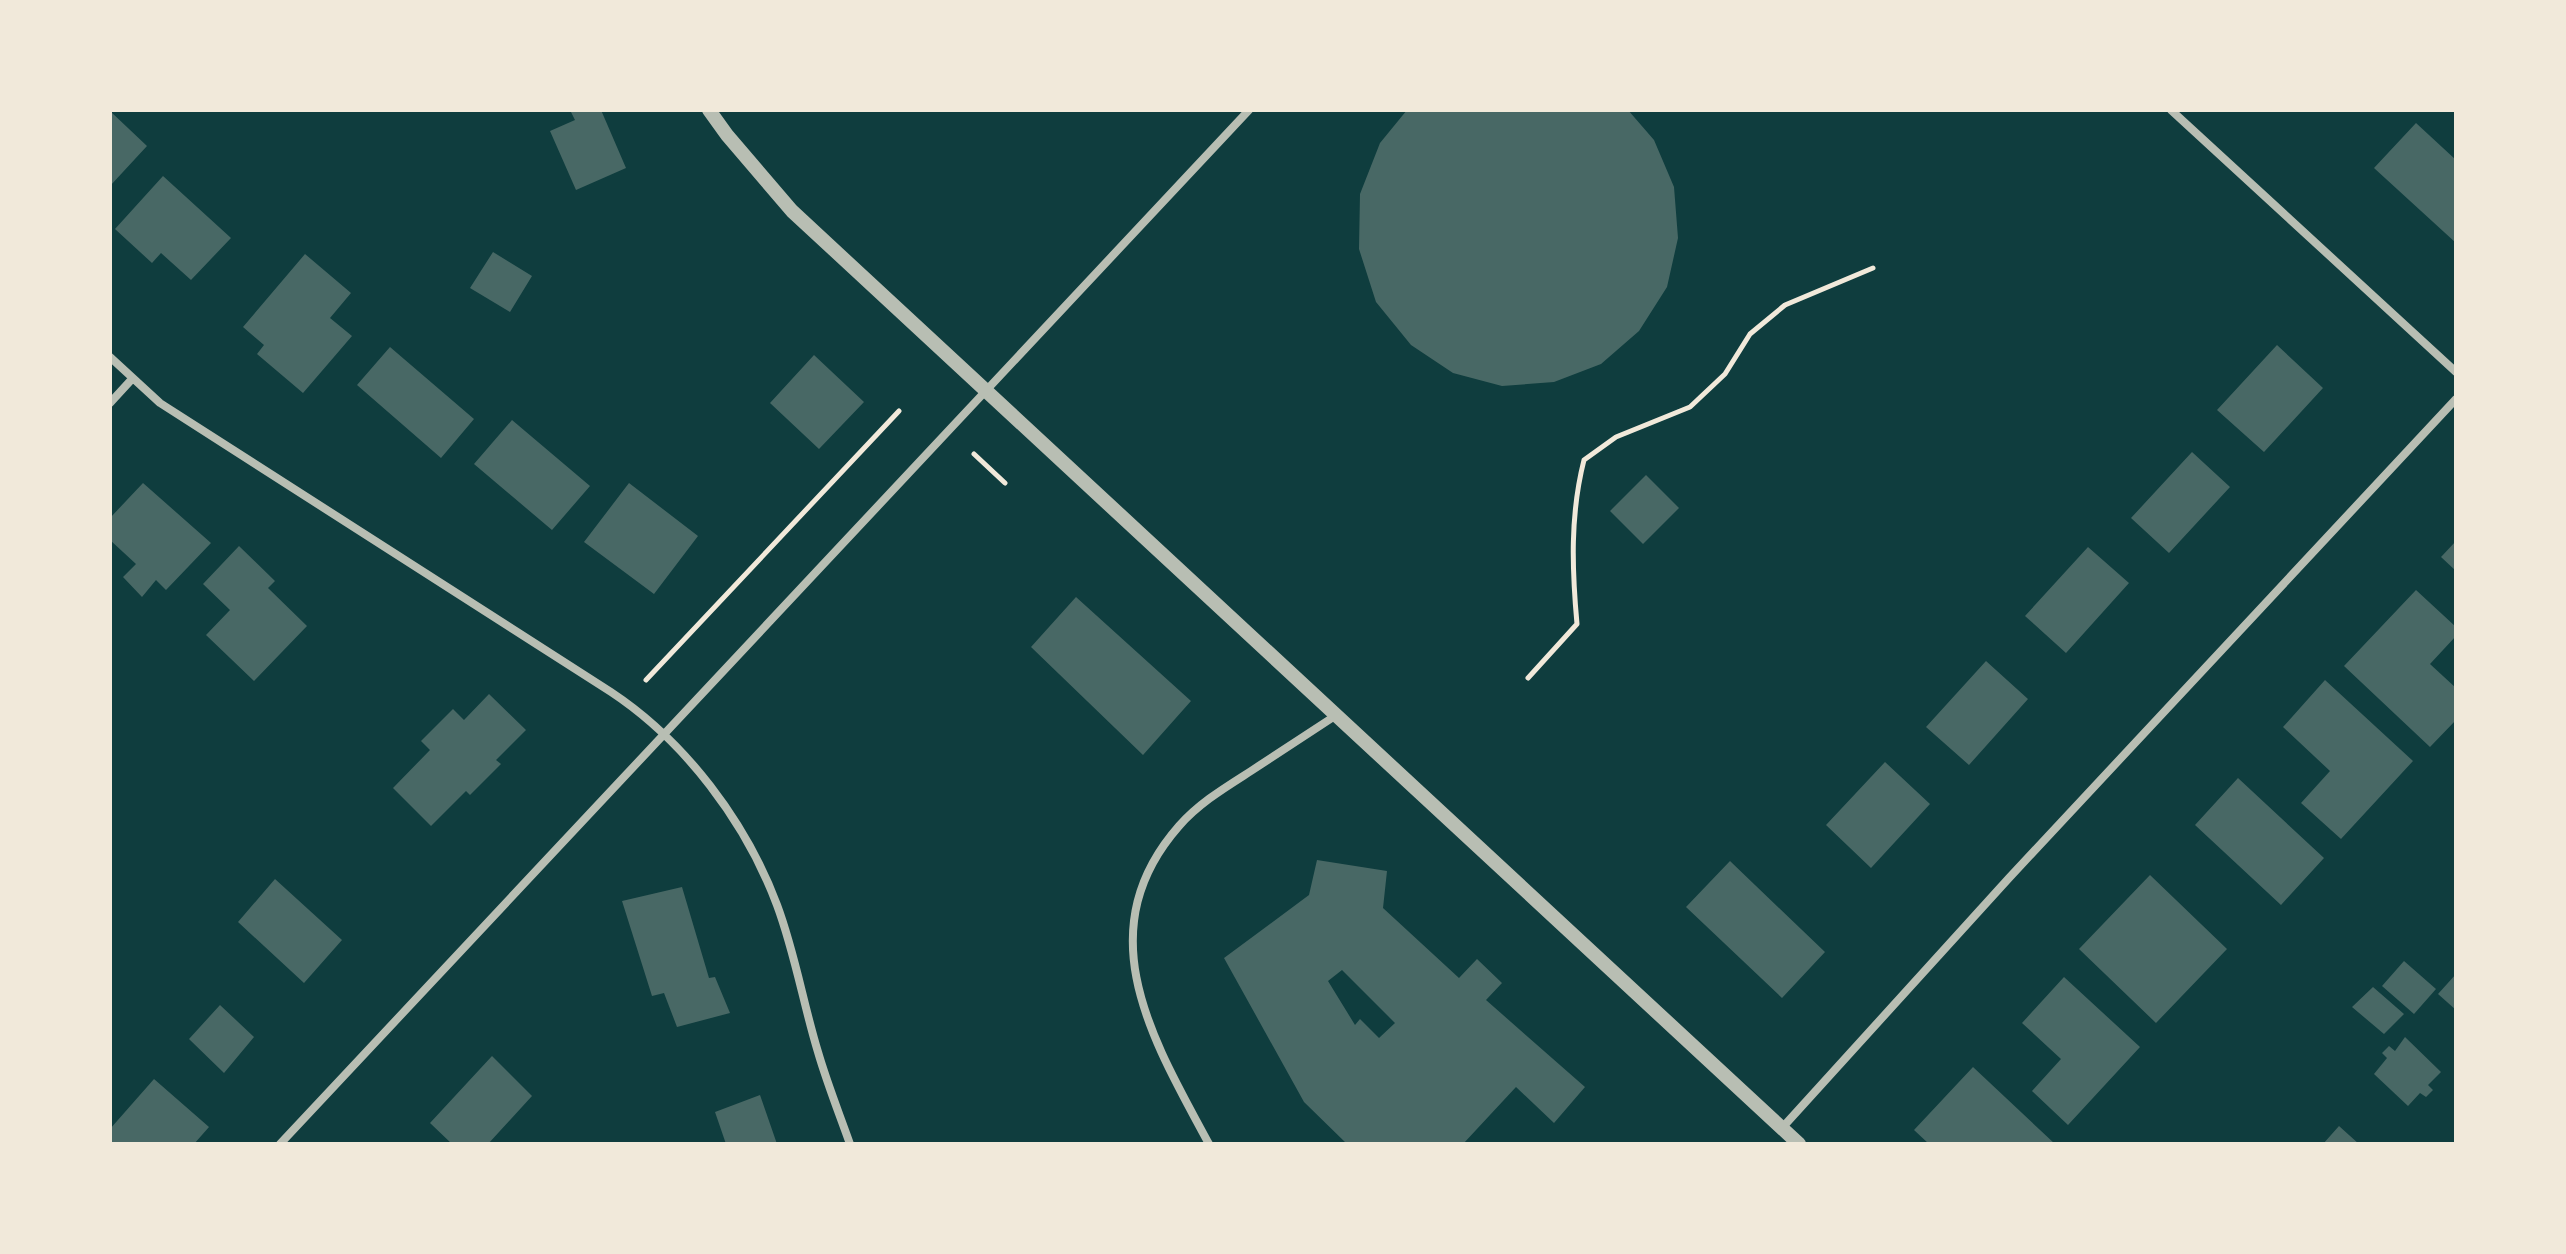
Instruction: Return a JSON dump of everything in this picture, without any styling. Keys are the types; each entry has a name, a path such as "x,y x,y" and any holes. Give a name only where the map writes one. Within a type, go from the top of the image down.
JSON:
{"street":[{"path":"709,110 792,211 1799,1144"},
{"path":"280,1144 1249,110"},
{"path":"2171,110 2456,372"},
{"path":"110,357 160,403 626,701 664,732 713,790 752,850 790,946 818,1052 850,1144"},
{"path":"110,403 132,379"},
{"path":"1782,1128 2030,855 2456,399"},
{"path":"1209,1144 1171,1074 1141,1000 1132,955 1136,902 1148,871 1179,826 1217,793 1338,714"}],"path":[{"path":"1528,678 1577,624 1571,555 1578,482 1584,460 1616,437 1690,407 1725,374 1750,334 1785,305 1873,268"},
{"path":"646,680 899,411"},
{"path":"974,454 1005,483"}],"building":[{"path":"570,110 601,110 626,168 576,190 550,131 575,120"},
{"path":"1407,110 1628,110 1654,140 1674,187 1678,238 1667,287 1639,331 1601,364 1554,382 1502,386 1453,373 1411,345 1376,302 1359,249 1360,194 1380,143"},
{"path":"110,111 147,146 110,186"},
{"path":"2416,123 2456,160 2456,243 2374,168"},
{"path":"163,176 231,238 191,280 161,253 152,263 115,229"},
{"path":"493,252 532,276 510,312 470,288"},
{"path":"305,254 351,293 330,318 352,336 303,393 257,354 264,345 243,327"},
{"path":"2277,345 2323,388 2264,452 2217,410"},
{"path":"390,347 474,419 441,458 357,385"},
{"path":"814,355 864,402 819,449 770,403"},
{"path":"512,420 590,486 552,530 474,464"},
{"path":"2192,452 2230,487 2169,553 2131,518"},
{"path":"1646,475 1679,508 1643,544 1610,511"},
{"path":"143,483 211,543 166,590 156,580 142,597 123,577 136,564 110,540 110,518"},
{"path":"629,483 698,536 654,594 584,542"},
{"path":"2456,541 2456,571 2441,557"},
{"path":"239,546 275,581 268,588 307,626 254,681 206,635 230,610 203,584"},
{"path":"2088,547 2129,583 2066,653 2025,616"},
{"path":"2416,590 2456,627 2456,636 2430,664 2456,688 2456,720 2430,747 2344,666"},
{"path":"1076,597 1191,701 1143,755 1031,647"},
{"path":"1986,661 2028,699 1969,765 1926,727"},
{"path":"2325,680 2413,761 2341,839 2301,803 2330,771 2283,727"},
{"path":"489,694 526,730 496,760 501,764 470,795 466,791 431,826 393,788 430,750 421,741 453,709 464,720"},
{"path":"1885,762 1930,804 1871,868 1826,825"},
{"path":"2238,778 2324,858 2281,905 2195,825"},
{"path":"1317,860 1387,871 1383,908 1459,978 1477,959 1502,983 1486,1000 1585,1087 1554,1123 1516,1087 1463,1144 1347,1144 1304,1102 1224,958 1309,895","holes":["1342,970 1395,1023 1379,1038 1360,1019 1355,1025 1328,981"]},
{"path":"1730,861 1825,952 1782,998 1686,907"},
{"path":"2150,875 2227,949 2156,1023 2079,949"},
{"path":"275,879 342,940 304,983 238,922"},
{"path":"682,887 709,978 715,977 730,1013 677,1027 664,993 652,996 622,901"},
{"path":"2404,961 2436,989 2414,1014 2382,986"},
{"path":"2456,974 2456,1010 2438,994"},
{"path":"2064,977 2140,1047 2068,1125 2032,1091 2061,1059 2022,1023"},
{"path":"2373,987 2404,1014 2384,1034 2352,1007"},
{"path":"220,1005 254,1037 224,1073 189,1039"},
{"path":"2405,1037 2441,1072 2428,1085 2433,1090 2426,1097 2420,1093 2408,1106 2374,1074 2387,1058 2382,1053 2389,1046 2395,1051"},
{"path":"492,1056 532,1096 488,1144 452,1144 430,1123"},
{"path":"1973,1067 2055,1144 1929,1144 1914,1130"},
{"path":"154,1079 209,1127 194,1144 110,1144 110,1129"},
{"path":"760,1095 777,1144 726,1144 715,1112"},
{"path":"2339,1126 2359,1144 2323,1144"}]}
